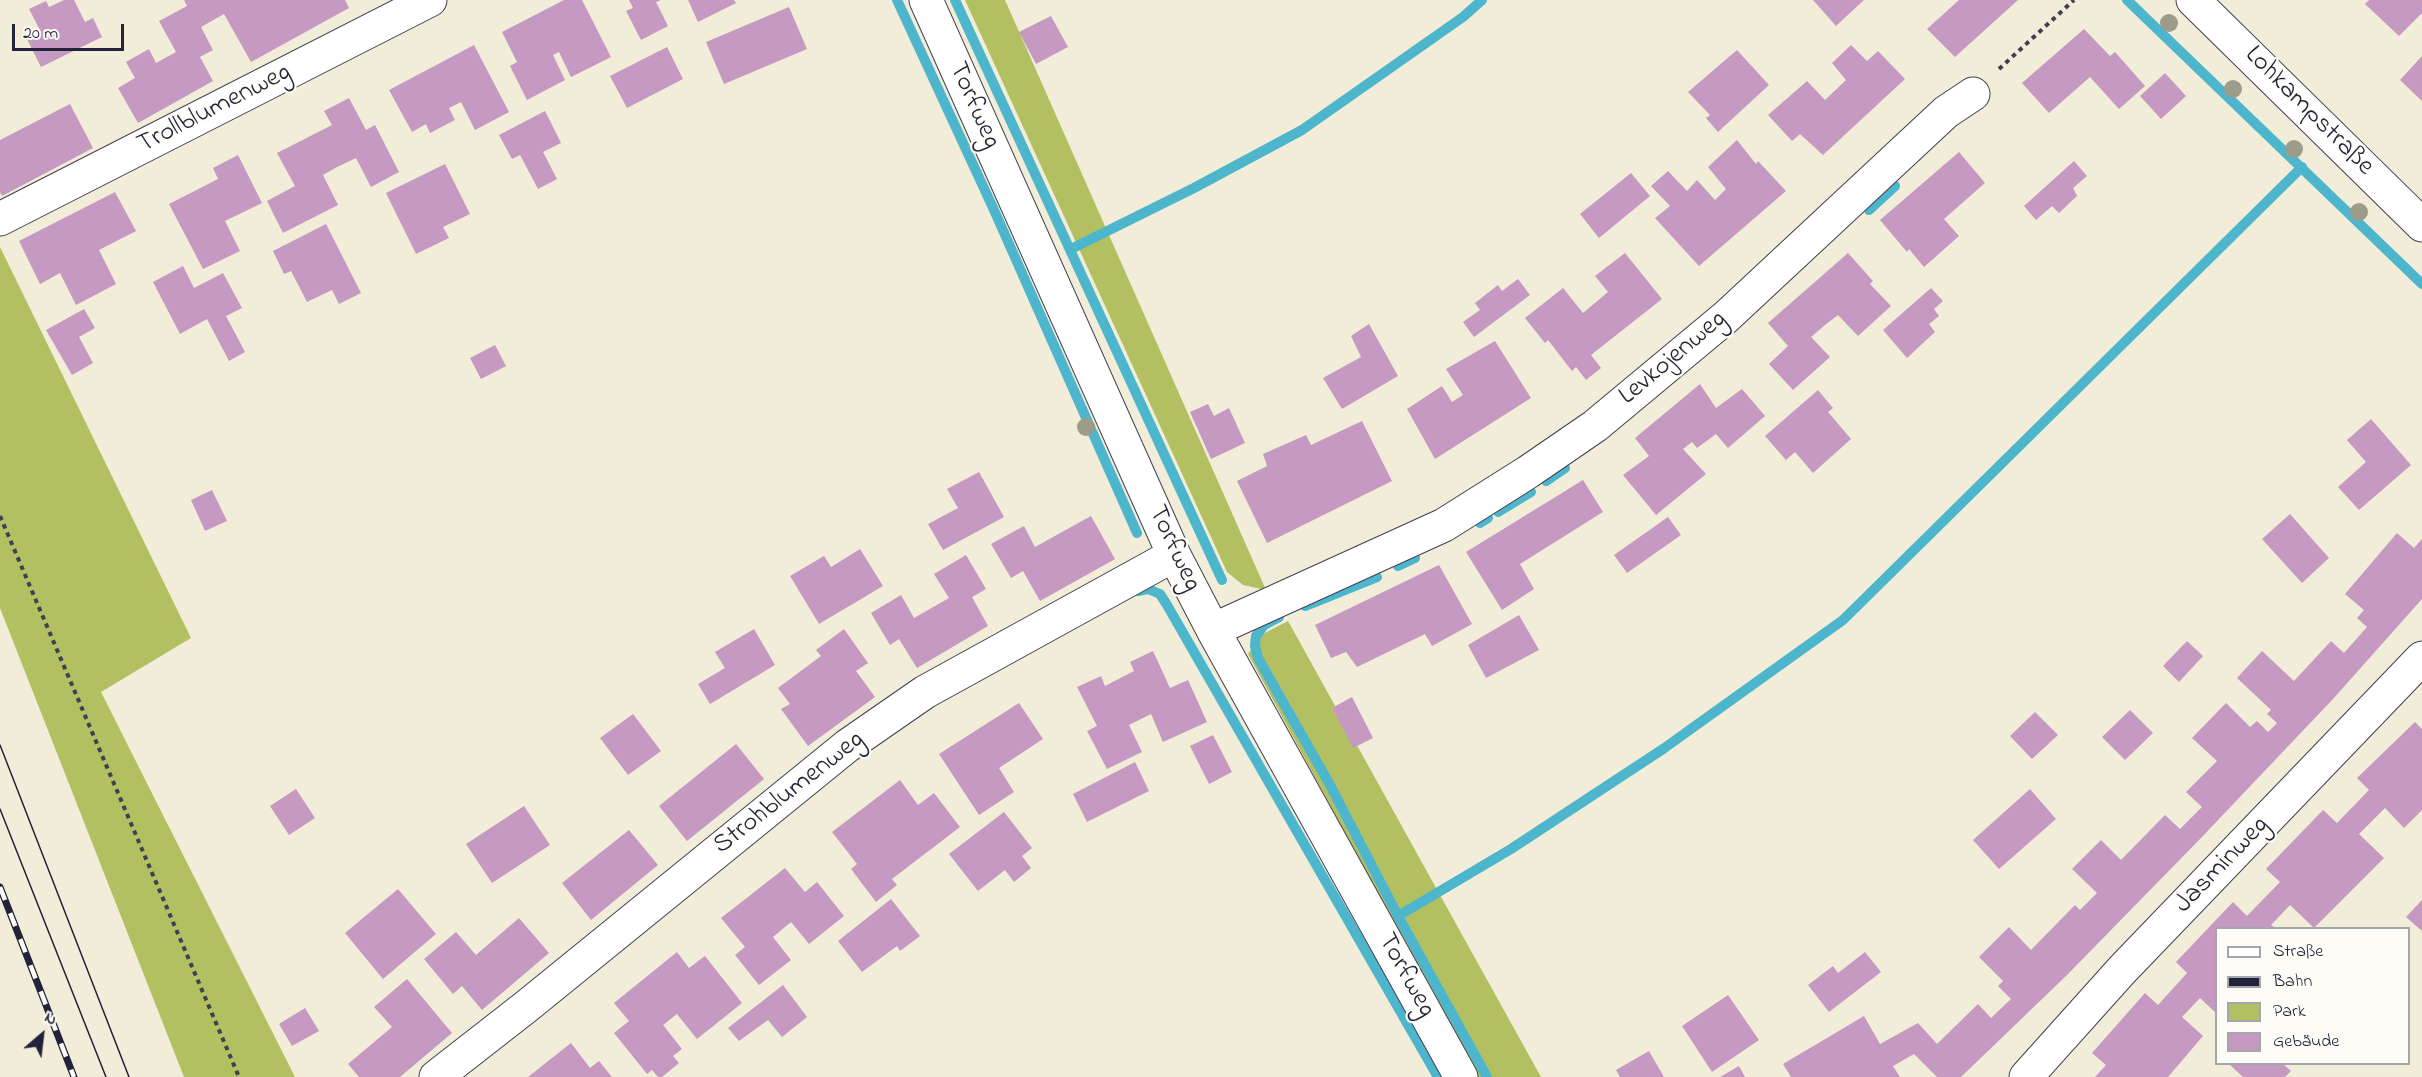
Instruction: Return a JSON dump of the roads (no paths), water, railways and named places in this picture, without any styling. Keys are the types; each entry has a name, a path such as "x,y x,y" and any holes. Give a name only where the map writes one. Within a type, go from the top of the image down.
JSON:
{"street":[{"name":"Trollblumenweg","path":"0,219 430,0"},
{"name":"Torfweg","path":"926,0 1174,555 1213,630 1461,1077"},
{"name":"Lohkampstraße","path":"2193,0 2422,225"},
{"name":"Levkojenweg","path":"1213,630 1450,522 1589,430 1726,317 1960,103"},
{"name":"Strohblumenweg","path":"436,1077 847,746 925,692 1174,555"},
{"name":"Jasminweg","path":"2026,1077 2122,970 2422,658"}],"waterway":[{"path":"897,0 994,210 1137,533"},
{"path":"955,0 1222,580"},
{"path":"1071,249 1194,188 1302,130 1463,17 1482,0"},
{"path":"2127,0 2422,284"},
{"path":"1398,916 1511,849 1663,749 1843,620 2302,167"},
{"path":"1869,210 1895,186"},
{"path":"1546,481 1565,468"},
{"path":"1498,512 1531,492"},
{"path":"1480,523 1488,518"},
{"path":"1398,566 1415,558"},
{"path":"1305,606 1377,577"},
{"path":"1138,591 1148,589 1160,594 1167,605 1438,1077"},
{"path":"1279,617 1264,625 1256,636 1255,646 1258,658 1330,785 1398,916 1487,1077"}],"tram line":[{"path":"0,745 129,1077"},
{"path":"0,809 106,1077"}],"railway":[{"path":"0,887 74,1077"}]}
